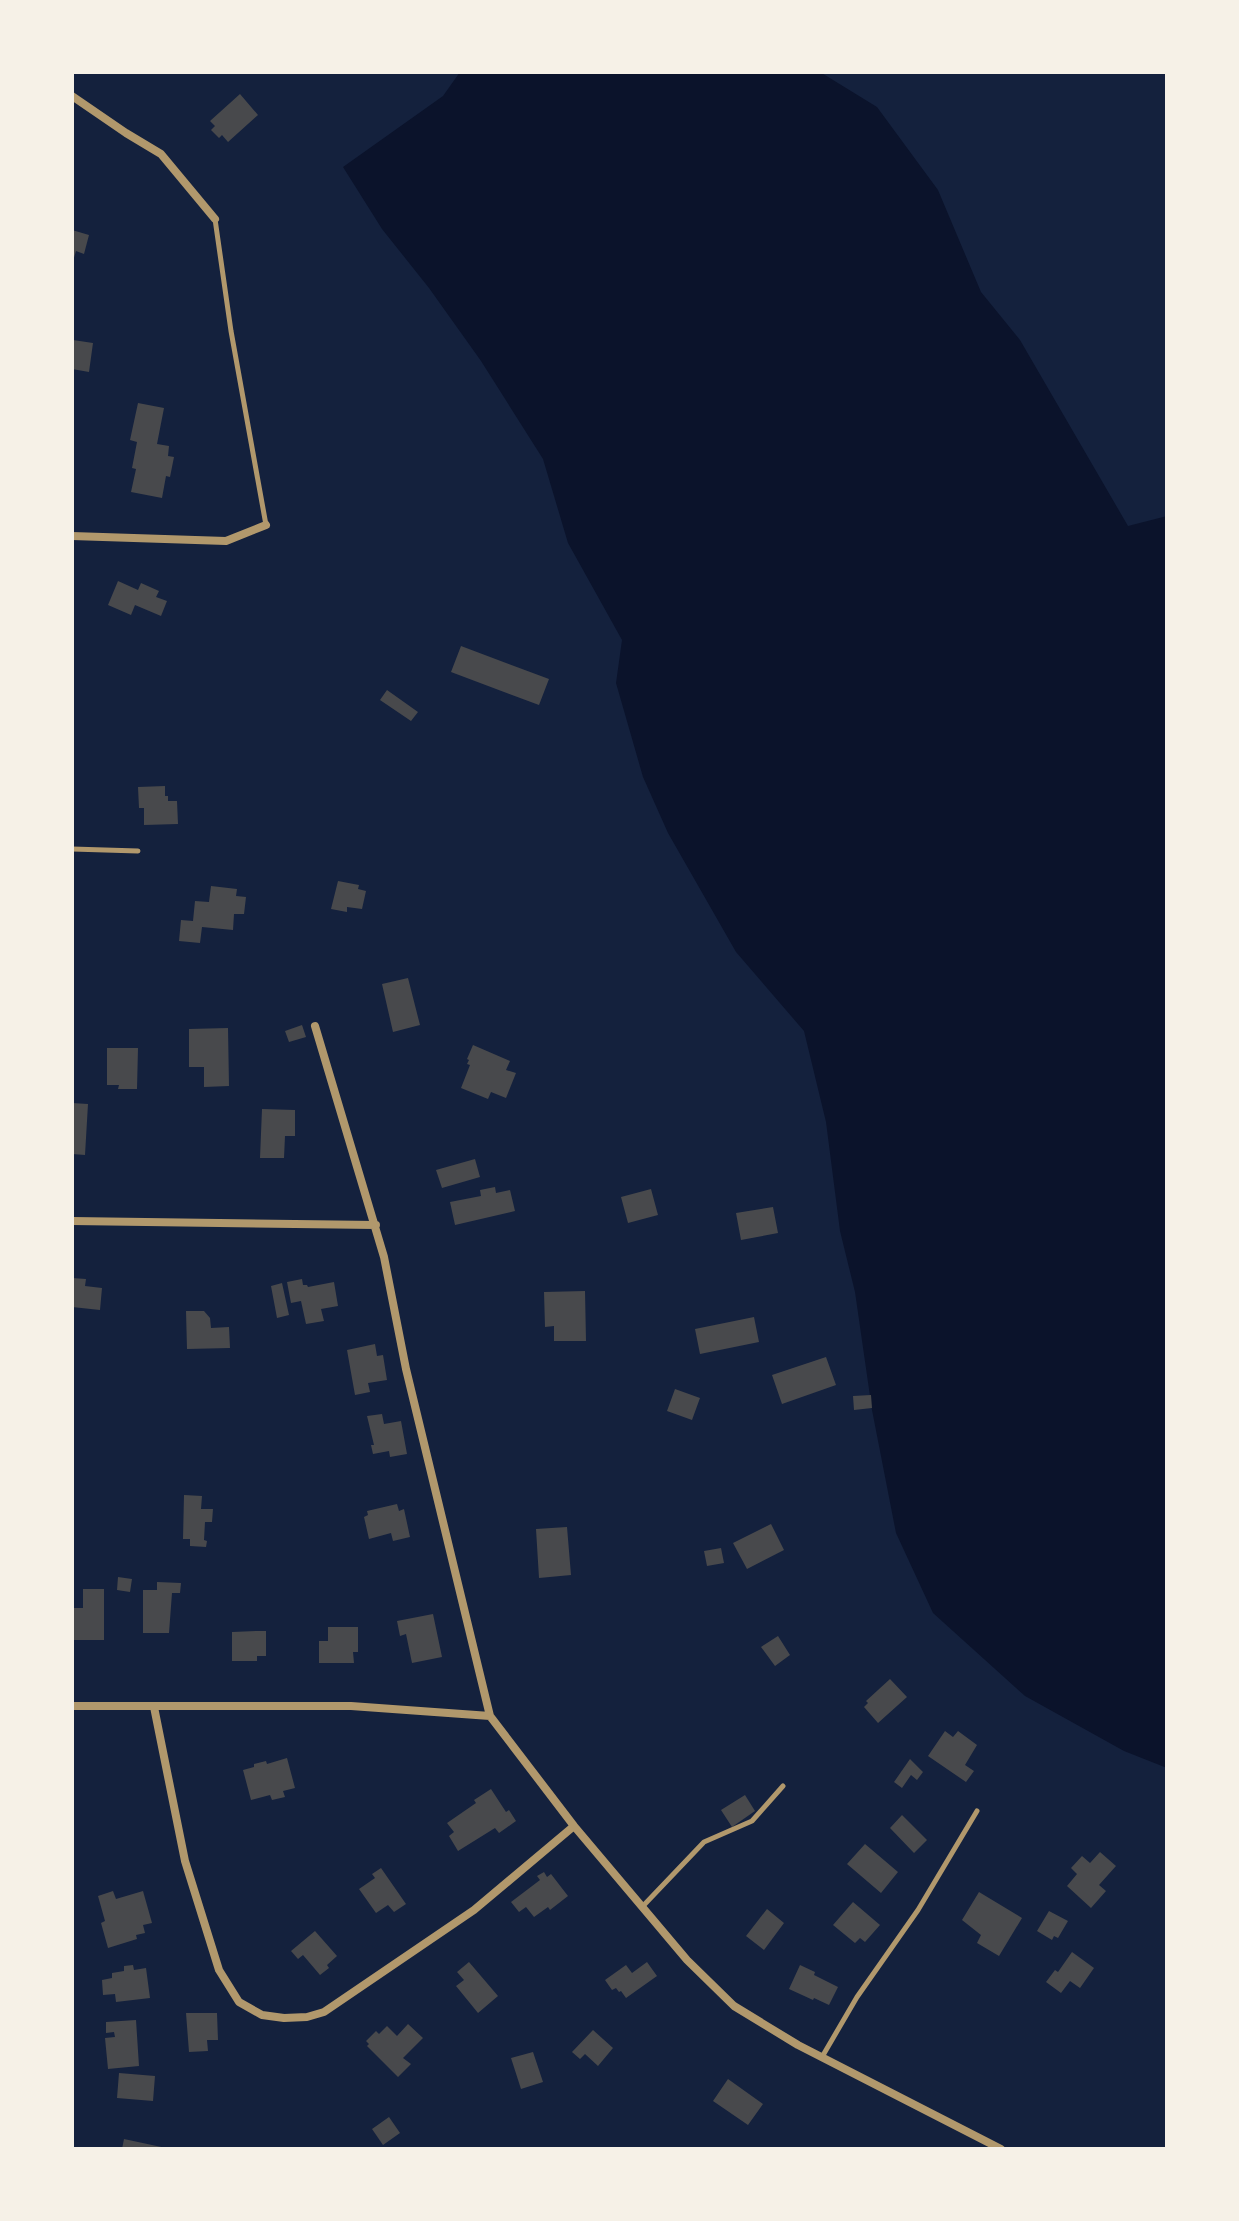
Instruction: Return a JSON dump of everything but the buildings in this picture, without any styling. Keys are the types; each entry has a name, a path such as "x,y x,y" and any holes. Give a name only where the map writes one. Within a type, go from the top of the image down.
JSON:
{"street":[{"path":"72,96 161,154 215,219"},
{"path":"72,536 226,541 266,525"},
{"path":"315,1026 376,1225 409,1382 490,1716 574,1826 687,1960 734,2006 821,2058 1001,2149"},
{"path":"72,1221 376,1225"},
{"path":"72,1706 351,1706 490,1716"},
{"path":"154,1707 185,1861 219,1970 239,2002 262,2015 307,2017 324,2012 474,1910 574,1826"}],"lane":[{"path":"215,219 231,331 266,525"},
{"path":"72,849 138,851"},
{"path":"643,1906 704,1842 752,1821 783,1786"},
{"path":"821,2058 857,1997 918,1910 977,1811"}],"water":[{"path":"460,72 820,72 877,107 938,190 981,292 1020,340 1128,526 1167,516 1167,1768 1124,1751 1025,1696 933,1613 896,1533 872,1410 855,1292 840,1231 826,1122 804,1031 736,952 668,833 643,777 616,683 622,640 568,543 543,459 481,361 382,229 343,167 443,96"}]}
